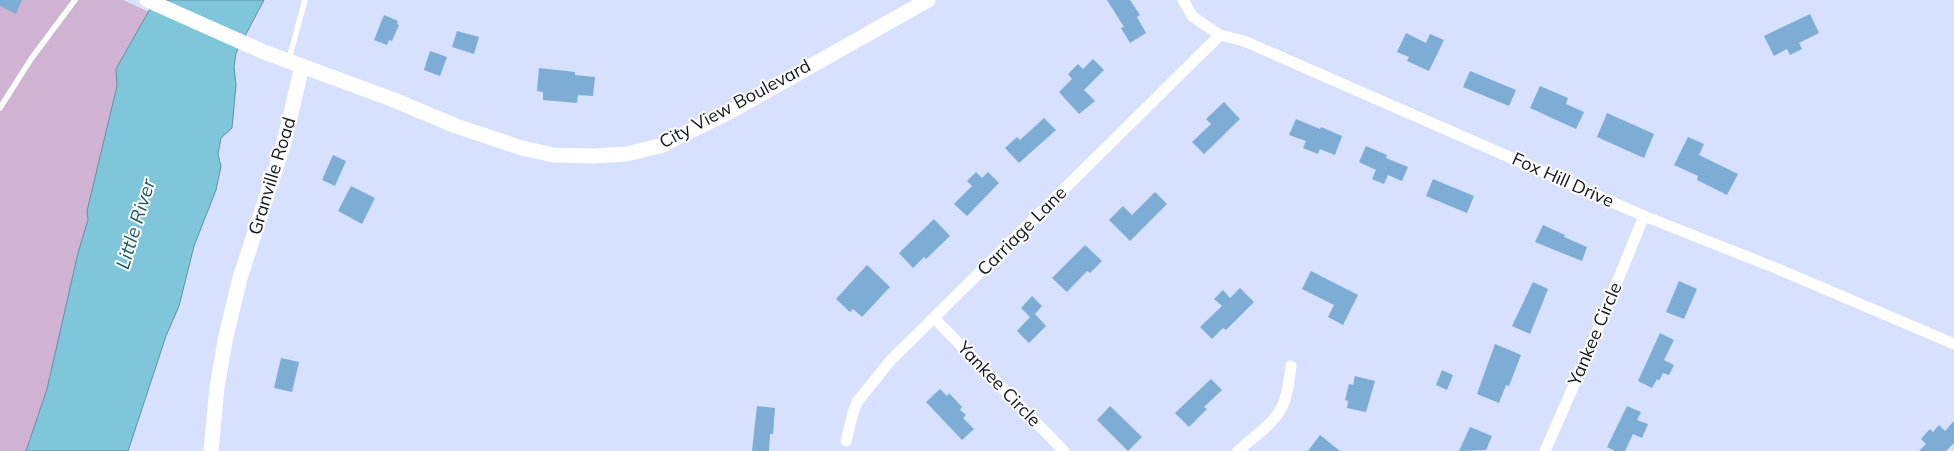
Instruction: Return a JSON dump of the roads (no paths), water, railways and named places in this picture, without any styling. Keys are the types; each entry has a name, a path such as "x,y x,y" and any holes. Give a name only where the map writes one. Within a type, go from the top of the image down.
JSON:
{"street":[{"path":"147,0 295,64"},
{"name":"City View Boulevard","path":"295,64 394,100 456,126 522,148 553,155 626,154 660,146 695,130 928,0"},
{"name":"Fox Hill Drive","path":"1183,0 1193,17 1220,35 1244,41 1644,216 1778,269 1954,344"},
{"name":"Carriage Lane","path":"846,441 857,402 890,361 1220,35"},
{"name":"Granville Road","path":"211,451 217,387 226,336 240,278 284,143 295,64"},
{"name":"Yankee Circle","path":"1544,451 1588,353 1644,216"},
{"name":"Yankee Circle","path":"934,318 1064,451"},
{"path":"1238,451 1275,418 1281,409 1287,392 1291,366"}],"lane":[{"path":"0,108 31,59 76,0"},
{"path":"295,64 305,0"}],"water":[{"name":"Little River","path":"155,0 264,0 236,53 234,67 236,85 232,128 221,138 218,154 221,166 216,190 194,246 179,306 166,336 128,451 26,451 47,389 78,253 88,220 87,211 117,86 116,69"}]}
